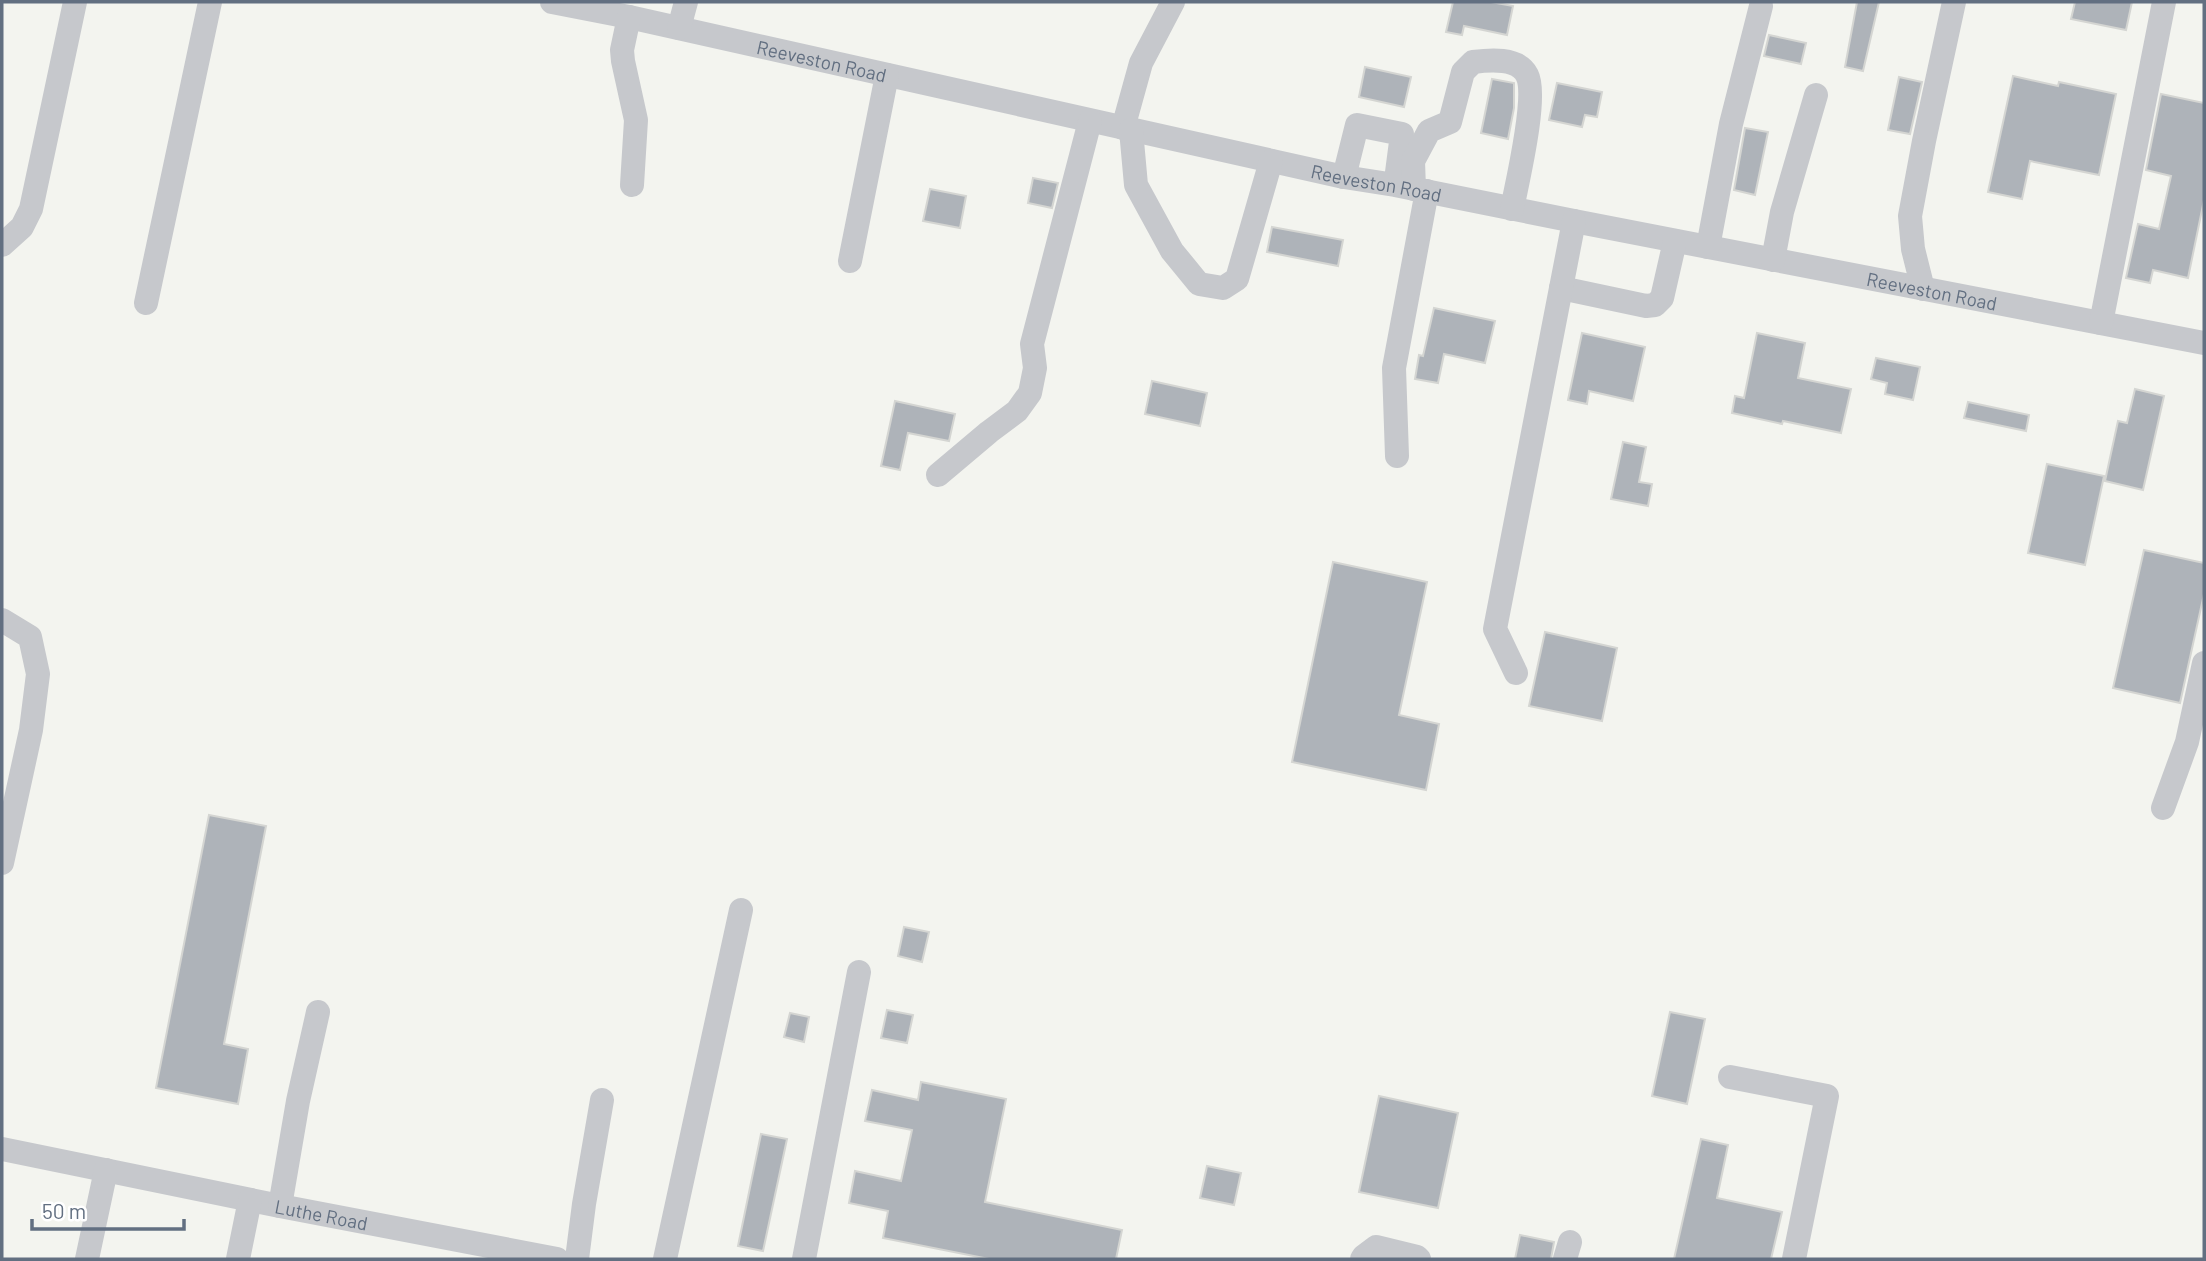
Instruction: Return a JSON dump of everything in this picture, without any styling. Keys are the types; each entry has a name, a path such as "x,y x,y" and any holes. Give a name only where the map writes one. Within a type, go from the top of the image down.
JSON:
{"street":[{"path":"2,245 22,227 30,209 75,2"},
{"path":"146,303 210,2"},
{"name":"Reeveston Road","path":"552,2 1344,177 2204,343"},
{"path":"679,28 686,2"},
{"path":"1173,2 1141,63 1127,129 1136,185 1172,251 1199,284 1223,288 1237,279 1271,161"},
{"path":"1923,289 1913,249 1910,216 1954,2"},
{"path":"2101,323 2164,2"},
{"path":"1708,247 1731,124 1761,6"},
{"path":"629,17 622,61 636,120 632,185"},
{"path":"1397,456 1394,368 1412,188 1412,161 1429,131 1450,122 1464,72 1472,62 1497,60 1518,66 1527,75 1530,92 1528,119 1512,209"},
{"path":"850,261 887,75"},
{"path":"1773,260 1786,199 1816,95"},
{"path":"938,475 1017,411 1030,393 1035,369 1032,344 1090,121"},
{"path":"1344,177 1357,125 1402,134 1412,188"},
{"path":"1516,673 1495,629 1574,221"},
{"path":"1561,288 1647,306 1655,305 1662,298 1675,241"},
{"path":"2,620 30,637 38,674 31,730 2,863"},
{"path":"2163,808 2188,743 2204,663"},
{"path":"665,1259 741,910"},
{"path":"804,1259 859,972"},
{"path":"280,1206 298,1101 318,1012"},
{"path":"1730,1077 1827,1096 1794,1259"},
{"path":"577,1259 602,1100"},
{"name":"Luthe Road","path":"2,1149 557,1259"},
{"path":"87,1259 106,1170"},
{"path":"238,1259 250,1200"},
{"path":"1363,1259 1376,1247 1419,1259"}],"building":[{"path":"1453,2 1491,2 1513,6 1507,35 1464,26 1462,35 1446,32"},
{"path":"1857,2 1879,2 1863,71 1845,67"},
{"path":"2075,2 2132,2 2126,30 2071,19"},
{"path":"1769,35 1806,43 1801,64 1764,56"},
{"path":"1365,67 1411,77 1404,107 1359,97"},
{"path":"2013,76 2058,86 2059,82 2116,94 2099,175 2030,161 2022,199 1988,192"},
{"path":"1899,77 1922,82 1910,134 1888,130"},
{"path":"1492,79 1514,83 1514,108 1508,139 1481,133"},
{"path":"1557,83 1602,92 1597,117 1585,115 1582,127 1549,120"},
{"path":"2161,94 2204,103 2204,200 2188,278 2153,270 2150,283 2126,278 2138,224 2159,229 2171,176 2146,170"},
{"path":"1745,128 1768,132 1755,195 1734,190"},
{"path":"1033,178 1058,183 1052,208 1028,203"},
{"path":"930,189 966,196 960,228 923,221"},
{"path":"1272,227 1343,240 1338,266 1267,252"},
{"path":"1434,308 1495,321 1485,363 1444,354 1438,383 1415,379 1419,355 1423,356"},
{"path":"1582,333 1645,347 1633,401 1589,391 1587,404 1568,400"},
{"path":"1757,333 1805,343 1798,378 1851,389 1841,433 1732,413 1735,396 1744,398"},
{"path":"1876,358 1920,367 1913,400 1885,394 1887,383 1871,379"},
{"path":"1152,381 1207,393 1200,426 1145,414"},
{"path":"2135,389 2164,396 2143,490 2105,481 2118,421 2127,423"},
{"path":"895,401 955,414 949,441 908,433 900,470 881,466"},
{"path":"1968,402 2029,415 2026,431 1964,418"},
{"path":"1623,442 1646,447 1639,482 1652,484 1648,506 1611,499"},
{"path":"2047,464 2104,476 2085,565 2028,553"},
{"path":"2144,550 2204,563 2204,594 2180,703 2113,688"},
{"path":"1333,562 1427,582 1399,715 1439,724 1426,790 1292,762"},
{"path":"1545,632 1617,648 1602,721 1529,706"},
{"path":"209,815 266,826 224,1044 248,1049 238,1104 156,1088"},
{"path":"904,927 929,932 922,962 898,956"},
{"path":"887,1010 913,1015 907,1043 881,1038"},
{"path":"1670,1012 1705,1019 1687,1104 1652,1096"},
{"path":"790,1013 809,1017 804,1042 784,1037"},
{"path":"921,1082 1006,1099 985,1202 1122,1230 1116,1259 989,1259 883,1238 888,1211 849,1203 855,1171 901,1181 912,1130 865,1121 872,1090 918,1100"},
{"path":"1379,1096 1458,1113 1438,1208 1359,1192"},
{"path":"761,1134 787,1139 763,1251 738,1246"},
{"path":"1701,1139 1728,1145 1717,1198 1782,1212 1771,1259 1674,1259"},
{"path":"1207,1166 1241,1173 1234,1205 1200,1198"},
{"path":"1520,1235 1554,1242 1551,1259 1515,1259"}]}
